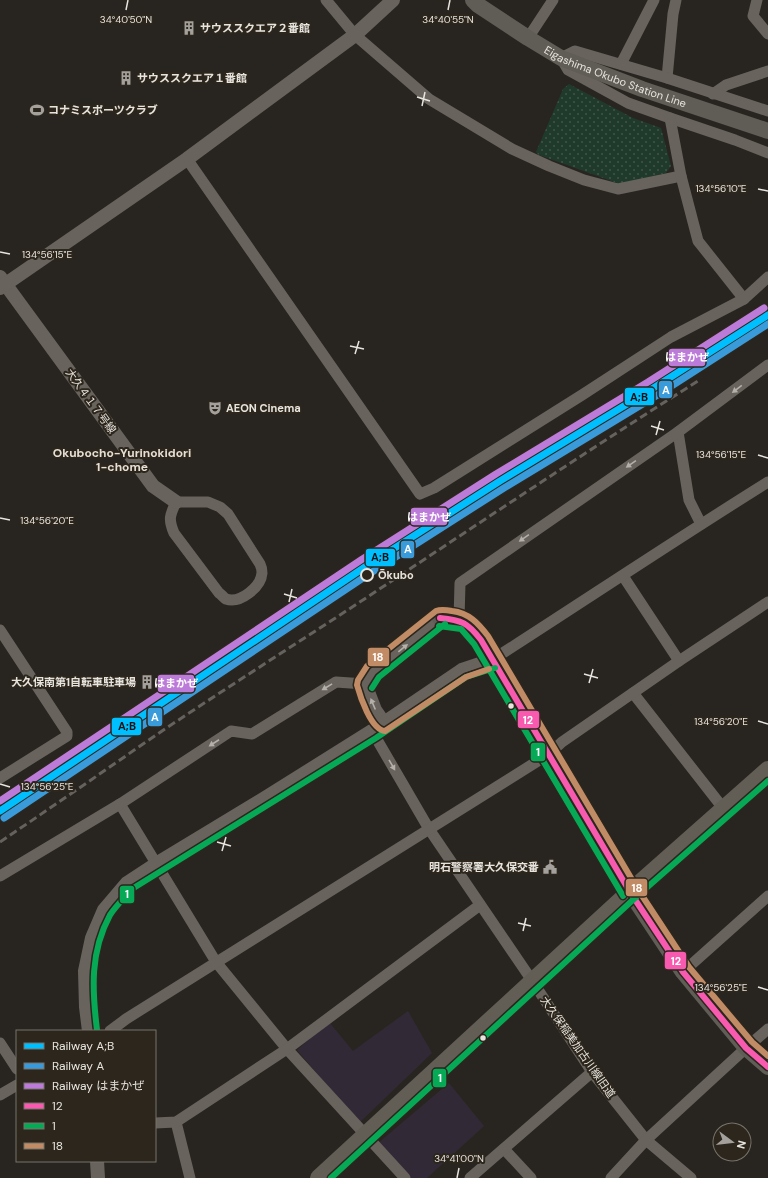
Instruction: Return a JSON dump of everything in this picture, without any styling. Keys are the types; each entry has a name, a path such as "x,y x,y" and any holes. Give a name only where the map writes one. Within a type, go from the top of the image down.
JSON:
{"highway":[{"path":"319,1178 630,892 723,808 768,770"}],"main road":[{"name":"Eigashima Okubo Station Line","path":"473,0 478,5 528,38 561,58 642,89 768,131"},
{"path":"440,618 460,620 469,625 481,640 630,892 683,972 746,1048 768,1067"}],"street":[{"path":"326,0 355,35 429,99 512,150 584,180 618,189 681,176"},
{"path":"2,283 186,159 355,35 393,0"},
{"path":"528,38 553,0"},
{"path":"621,64 654,0"},
{"path":"667,78 673,14 676,0"},
{"path":"757,0 753,16 768,34"},
{"path":"768,111 667,78 575,51 561,58 568,70 628,103 768,153"},
{"path":"713,94 726,85 768,71"},
{"path":"670,118 681,176 698,241 744,299"},
{"path":"186,159 420,494 441,484 671,337 744,299 768,277"},
{"name":"大久４１７号線","path":"2,283 153,486 176,502"},
{"path":"460,620 460,583 678,432 768,365"},
{"path":"678,432 689,500 701,524"},
{"path":"89,1030 86,1008 85,971 92,938 104,910 127,883 378,727 462,670 492,660 768,482"},
{"path":"176,502 208,502 220,507 228,514 260,564 262,572 260,582 241,598 226,599 219,593 174,532 170,523 171,513 176,502"},
{"path":"623,576 679,661"},
{"path":"111,1030 126,1019 216,962 549,754 562,742 679,661 768,602"},
{"path":"365,684 373,672 440,618"},
{"path":"0,630 68,732 66,736 0,778"},
{"path":"0,876 120,804 231,731 252,734 336,682 365,684"},
{"path":"365,684 375,710 378,727"},
{"path":"633,693 723,808"},
{"name":"大久保稲美加古川線旧道","path":"378,727 428,830 533,982 592,1072 646,1140 691,1178"},
{"path":"120,804 216,962 287,1049 405,1178"},
{"path":"683,972 768,896"},
{"path":"156,1123 176,1122 287,1049 480,905"},
{"path":"611,1178 646,1140 768,1029"},
{"path":"0,1043 16,1067"},
{"path":"470,1178 592,1072"},
{"path":"0,1095 16,1086"},
{"path":"176,1122 190,1178"},
{"path":"504,1149 531,1178"},
{"path":"97,1162 98,1178"}],"shaded area":[{"path":"408,1011 432,1053 359,1123 297,1050 329,1022 353,1051"},
{"path":"449,1083 484,1126 427,1178 408,1178 377,1144"}],"green space":[{"path":"569,84 633,118 661,128 671,166 666,173 620,184 539,155 536,152 563,89"}],"railway":[{"path":"0,842 183,717 698,381"}],"rail line":[{"name":"はまかぜ","path":"0,801 361,560 496,474 648,382 764,308"},
{"name":"A;B","path":"0,811 365,567 500,481 652,389 768,315"},
{"name":"A","path":"4,818 369,574 504,488 656,396 768,324"}],"transit line":[{"name":"18","path":"489,669 466,677 385,731 375,725 371,719 363,704 357,685 358,680 367,666 436,611 444,610 458,612 473,619 488,636 637,888 689,967 752,1042 768,1056"},
{"name":"12","path":"440,618 464,623 481,640 630,892 683,972 746,1048 768,1067"},
{"name":"1","path":"372,688 379,677 445,624"},
{"name":"1","path":"439,626 461,629 474,644 623,896"},
{"name":"1","path":"97,1030 94,1000 94,971 99,943 103,929 110,915 132,889 376,738 466,677 495,668"},
{"name":"1","path":"331,1178 635,898 768,781"}],"place":[{"name":"サウススクエア２番館","path":"189,28"},
{"name":"サウススクエア１番館","path":"126,78"},
{"name":"コナミスポーツクラブ","path":"37,110"},
{"name":"AEON Cinema","path":"215,408"},
{"name":"Ōkubo","path":"367,575"},
{"name":"大久保南第1自転車駐車場","path":"147,682"},
{"name":"明石警察署大久保交番","path":"550,867"}],"district":[{"name":"Okubocho-Yurinokidori 1-chome","path":"122,460"}]}
